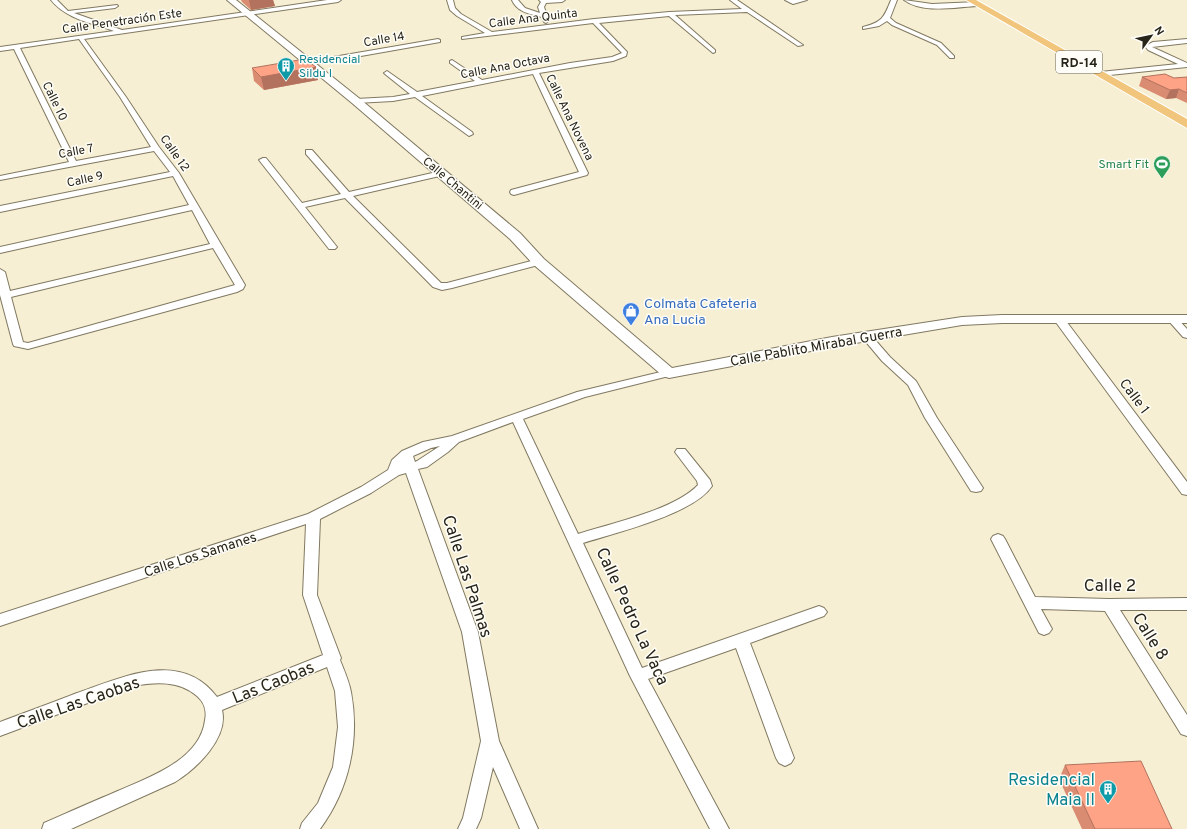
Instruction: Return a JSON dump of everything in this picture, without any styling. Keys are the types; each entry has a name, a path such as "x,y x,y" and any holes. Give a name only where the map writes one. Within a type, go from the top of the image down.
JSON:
{"main road":[{"name":"RD-14","path":"973,2 1187,124"}],"street":[{"path":"54,0 68,13 123,32"},
{"name":"Calle Chantini","path":"231,0 310,63 515,236 539,262 669,373"},
{"name":"Calle Penetración Este","path":"0,50 338,0"},
{"path":"450,0 452,9 459,15 491,34"},
{"path":"515,0 515,3 520,7 535,14 544,16"},
{"path":"549,26 541,7 543,1 562,0"},
{"path":"733,0 740,2 748,10 800,45"},
{"path":"788,0 793,2 804,0"},
{"path":"865,28 877,25 887,18 894,0"},
{"path":"907,0 917,4 933,7 973,2"},
{"path":"68,13 115,6"},
{"name":"Calle Ana Quinta","path":"464,38 594,21 670,14 748,10"},
{"path":"670,14 713,51"},
{"path":"887,18 894,24 939,44 952,57"},
{"name":"Calle Ana Octava","path":"360,105 622,57 625,53 594,21"},
{"name":"Calle 12","path":"5,295 18,344 28,346 239,287 240,284 175,173 156,148 123,97 81,38"},
{"name":"Calle 14","path":"310,63 438,41"},
{"path":"1186,65 1150,50 1148,46 1153,44 1187,41"},
{"name":"Calle 10","path":"16,47 74,164"},
{"path":"452,62 480,82"},
{"path":"1100,74 1132,70 1163,73 1173,67 1186,65"},
{"name":"Calle Ana Novena","path":"514,192 584,174 535,72"},
{"path":"387,73 469,134"},
{"name":"Calle Ana Octava","path":"360,105 393,99"},
{"name":"Calle 7","path":"0,178 156,148"},
{"path":"309,152 347,195 437,285 442,287 448,286 539,262"},
{"path":"263,160 332,247"},
{"name":"Calle 9","path":"0,209 175,173"},
{"path":"300,206 441,173"},
{"path":"0,250 194,207"},
{"path":"0,272 5,295 216,245"},
{"name":"Calle Pablito Mirabal Guerra","path":"455,439 581,394 669,373 866,336 962,321 1002,319 1180,319"},
{"name":"Calle 1","path":"1059,319 1187,491"},
{"path":"1180,319 1187,335"},
{"path":"866,336 886,359 912,383 931,418 976,488"},
{"name":"Calle Pedro La Vaca","path":"516,416 576,540 638,676 720,829"},
{"name":"Calle Los Samanes","path":"0,620 313,516 366,490 408,461 422,464 444,450 455,439"},
{"path":"576,540 681,504 702,491 705,486 703,480 680,452"},
{"name":"Calle Las Palmas","path":"408,461 470,632 490,741 472,818 467,829"},
{"path":"310,829 325,808 342,767 346,727 343,691 333,658 310,595 313,516"},
{"path":"998,539 1044,629"},
{"name":"Calle 2","path":"1032,603 1109,605 1187,604"},
{"name":"Calle 8","path":"1109,605 1187,729"},
{"path":"638,676 818,612"},
{"path":"742,638 785,758"},
{"name":"Las Caobas","path":"214,706 333,658"},
{"name":"Calle Las Caobas","path":"0,729 132,680 153,676 168,676 198,686 207,695 214,706"},
{"path":"50,829 173,775 192,761 205,743 214,725 214,706"},
{"path":"490,741 529,829"}],"building":[{"path":"305,59 316,67 261,77 252,68"},
{"path":"1165,74 1174,78 1187,77 1187,93 1179,89 1170,90 1142,77"},
{"name":"Residencial Maia II","path":"1141,761 1172,829 1095,829 1065,765"}],"place":[{"name":"Residencial Sildu I","path":"286,81"},
{"name":"Smart Fit","path":"1162,179"},
{"name":"Colmata Cafeteria Ana Lucia","path":"631,326"},
{"name":"Residencial Maia II","path":"1108,804"}]}
